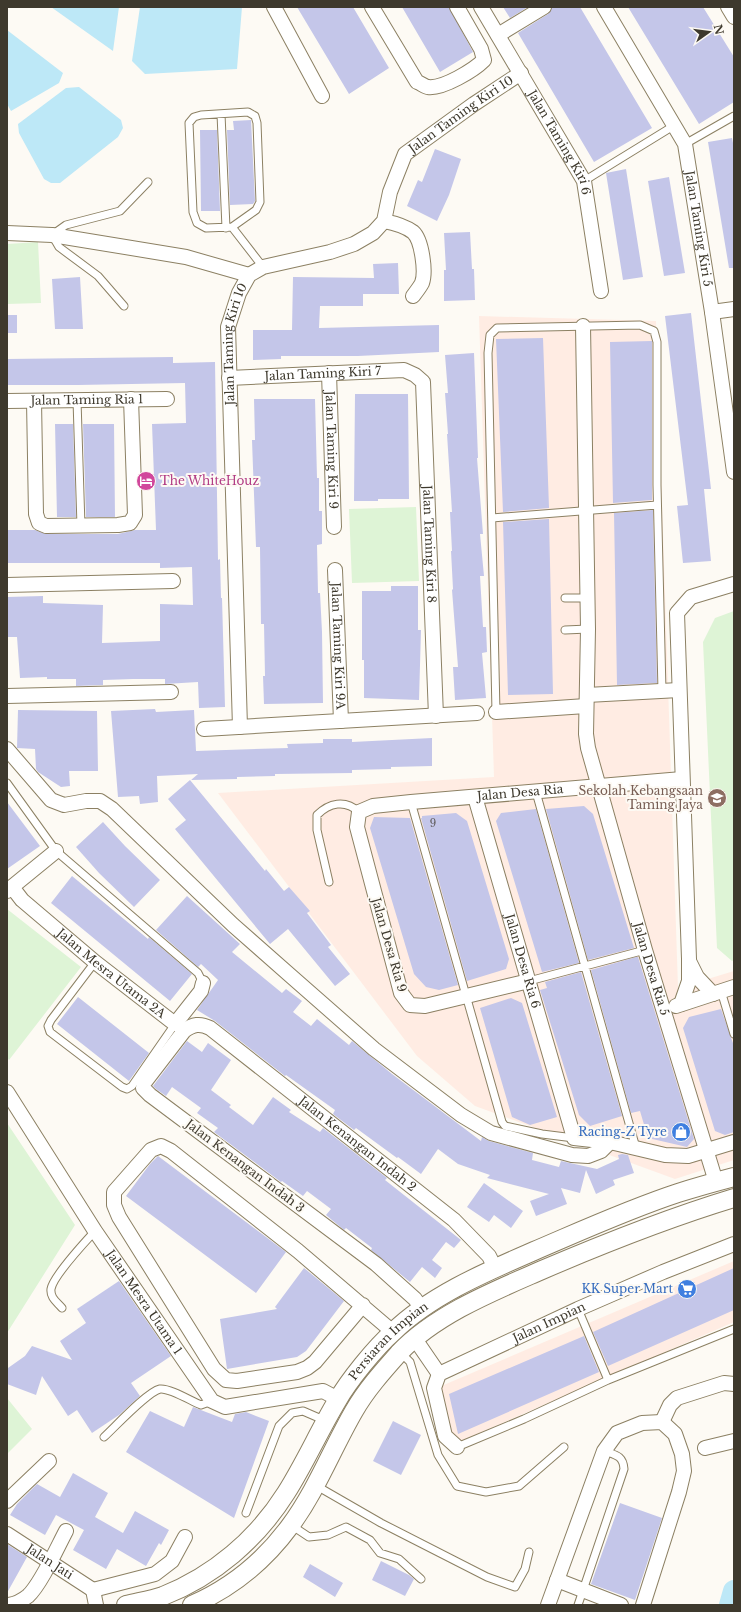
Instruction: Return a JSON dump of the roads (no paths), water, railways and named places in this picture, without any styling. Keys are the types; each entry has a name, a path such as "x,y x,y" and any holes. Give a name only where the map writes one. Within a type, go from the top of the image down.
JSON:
{"street":[{"path":"274,7 322,96"},
{"path":"372,7 417,82 428,87 441,86 478,66 484,60 481,49 457,7"},
{"name":"Jalan Taming Kiri 6","path":"481,7 584,181 602,292"},
{"path":"498,35 544,7"},
{"name":"Jalan Taming Kiri 5","path":"604,7 685,144 732,434 734,472"},
{"path":"728,7 734,17"},
{"name":"Jalan Taming Kiri 10","path":"240,727 228,327 239,293 249,275 263,267 330,252 354,244 373,233 384,221 390,192 406,154 474,104 521,73"},
{"path":"384,221 398,224 414,232 421,246 423,264 422,282 413,296"},
{"path":"7,233 52,235 186,257 249,275"},
{"path":"712,312 734,309"},
{"name":"Jalan Desa Ria 5","path":"583,326 588,598 586,734 588,748 645,950 716,1182"},
{"name":"Jalan Taming Kiri 7","path":"230,378 404,370 415,375"},
{"name":"Jalan Taming Kiri 9","path":"329,374 334,527"},
{"name":"Jalan Taming Kiri 8","path":"415,375 423,382 436,716"},
{"path":"34,401 36,514 39,524 46,526 81,526 118,525 130,523 135,515 131,399"},
{"name":"Jalan Taming Ria 1","path":"7,401 167,399"},
{"name":"Jalan Taming Kiri 9A","path":"335,570 340,721"},
{"path":"7,585 173,581"},
{"path":"681,1004 689,981 689,959 677,613 691,597 734,584"},
{"path":"496,712 680,690"},
{"path":"7,696 171,692"},
{"path":"204,729 477,713"},
{"path":"7,749 51,800 64,805 86,801 100,802 112,809 233,924 374,1049 461,1115 490,1133 572,1155 588,1156 601,1151 610,1142"},
{"name":"Jalan Desa Ria","path":"359,812 373,806 411,802 682,779"},
{"name":"Jalan Desa Ria 6","path":"476,797 572,1132"},
{"name":"Jalan Desa Ria 9","path":"359,812 357,827 401,994 410,1005 425,1006 529,981"},
{"path":"9,889 56,851"},
{"name":"Jalan Mesra Utama 2A","path":"9,889 95,962 175,1024 201,991 203,983"},
{"path":"689,959 697,977 723,991"},
{"path":"664,1009 723,991"},
{"name":"Jalan Kenangan Indah 3","path":"210,1028 197,1024 190,1026 184,1031 144,1083 143,1088 150,1095 376,1264 415,1299 422,1309"},
{"name":"Jalan Kenangan Indah 2","path":"210,1028 454,1220 489,1256 495,1268"},
{"name":"Jalan Mesra Utama 1","path":"7,1092 95,1231 212,1401"},
{"path":"572,1132 665,1155 688,1156 734,1142"},
{"path":"363,1305 315,1362 307,1368 297,1372 237,1382 226,1380 214,1368 119,1217 114,1205 114,1192 150,1150 161,1146 177,1156 298,1251 363,1305 393,1332"},
{"name":"Persiaran Impian","path":"126,1605 162,1596 195,1581 225,1562 251,1539 273,1514 286,1494 338,1399 365,1363 393,1332 422,1309 463,1284 495,1268 593,1226 677,1194 734,1177"},
{"path":"682,1214 702,1201 716,1182 734,1189"},
{"name":"Persiaran Impian","path":"192,1605 205,1600 237,1580 269,1552 291,1525 315,1485 355,1410 379,1376 400,1352 415,1339 442,1320 504,1286 599,1245 682,1214 734,1198"},
{"name":"Jalan Impian","path":"439,1374 578,1309 663,1272 734,1244"},
{"path":"415,1339 439,1374 434,1388 446,1436 457,1447"},
{"path":"662,1422 670,1405 677,1398 724,1383 734,1384"},
{"path":"212,1401 225,1407 323,1391 338,1399"},
{"path":"548,1605 604,1451 617,1433 642,1423 662,1422 675,1434 682,1454 684,1471 679,1492 643,1605"},
{"path":"705,1448 734,1441"},
{"path":"7,1501 49,1461"},
{"path":"9,1605 16,1604 28,1596 50,1562 66,1531"},
{"name":"Jalan Jati","path":"7,1534 93,1590"},
{"path":"96,1605 93,1590 155,1574 172,1561 185,1537"},
{"path":"557,1580 621,1605"}],"lane":[{"path":"248,112 255,116 257,123 260,202 256,210 229,227 206,228 197,223 192,212 190,123 194,117 248,112"},
{"path":"221,114 229,227 263,267"},
{"path":"685,144 734,116"},
{"path":"584,181 674,125"},
{"path":"124,306 98,276 59,247 52,235 66,225 120,211 148,182"},
{"path":"496,712 488,353 490,335 497,328 640,325 654,331 657,342 657,505 662,691"},
{"path":"77,400 81,526"},
{"path":"492,518 657,505"},
{"path":"565,598 588,598"},
{"path":"565,630 588,629"},
{"path":"7,783 56,851 198,973 203,983"},
{"path":"536,792 636,1148"},
{"path":"411,802 502,1122 506,1126 542,1134 572,1132"},
{"path":"329,882 317,830 317,816 325,808 335,804 353,806 359,812"},
{"path":"529,981 645,950"},
{"path":"95,962 51,1020 48,1026 50,1032 56,1037 122,1087 127,1089 132,1086 175,1024"},
{"path":"723,991 734,1034"},
{"path":"62,1308 52,1298 51,1289 55,1280 75,1253 95,1231"},
{"path":"578,1309 608,1380"},
{"path":"457,1447 524,1419 608,1380 734,1328"},
{"path":"400,1352 410,1362 438,1455 457,1486 486,1492 519,1486 564,1447"},
{"path":"104,1437 150,1395 161,1389 172,1391 201,1405 212,1401"},
{"path":"246,1513 279,1426 292,1413 303,1411 326,1421"},
{"path":"578,1605 624,1469 623,1462 620,1457 604,1451"},
{"path":"315,1485 381,1523 487,1577 515,1587 525,1569 529,1552"},
{"path":"291,1525 310,1537 328,1535 346,1527 370,1540 380,1553 399,1559 421,1579"}],"water":[{"path":"51,7 119,7 113,51"},
{"path":"140,7 242,7 237,69 145,74 132,61"},
{"path":"7,30 63,73 59,83 11,111 7,104"},
{"path":"79,87 121,120 123,128 118,137 60,183 51,183 44,179 19,133 18,124 66,88"}],"waterway":[{"path":"730,1605 734,1591"}],"place":[{"name":"The WhiteHouz","path":"146,481"},
{"name":"Sekolah Kebangsaan Taming Jaya","path":"717,798"},
{"name":"Racing-Z Tyre","path":"681,1132"},
{"name":"KK Super Mart","path":"687,1289"}]}
